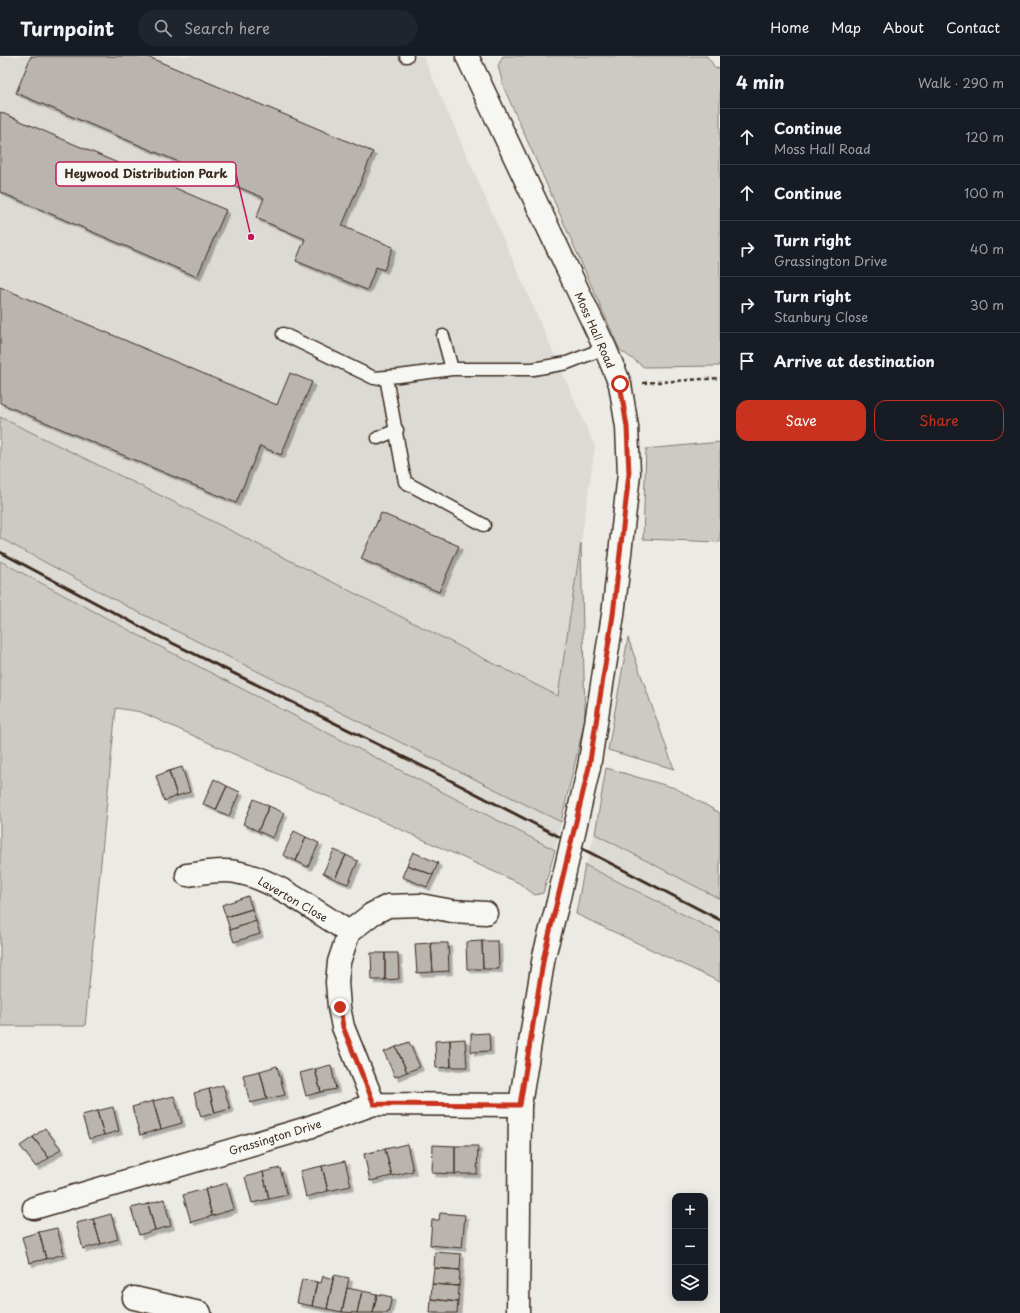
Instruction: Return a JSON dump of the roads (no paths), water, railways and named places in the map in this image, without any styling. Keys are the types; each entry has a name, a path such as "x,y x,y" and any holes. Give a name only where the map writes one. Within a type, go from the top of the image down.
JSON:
{"street":[{"name":"Moss Hall Road","path":"467,56 605,348 620,384 627,427 629,474 613,615 589,767 544,956 520,1105 518,1313"},
{"name":"Laverton Close","path":"188,875 215,872 235,872 254,877 281,890 349,932"},
{"path":"374,1104 343,1027 340,1007 337,982 339,962 349,932 372,914 388,906 420,905 452,911 486,913"},
{"name":"Grassington Drive","path":"34,1208 304,1129 374,1104 520,1105"},
{"path":"134,1298 200,1313"}],"lane":[{"path":"283,334 374,378 452,369 534,369 567,363 605,348"},
{"path":"443,336 452,369"},
{"path":"386,377 397,430 405,482 484,525"},
{"path":"378,438 397,430"}],"railway":[{"path":"0,552 156,635 438,774 720,920"}],"place":[{"name":"Heywood Distribution Park","path":"251,237"}]}
